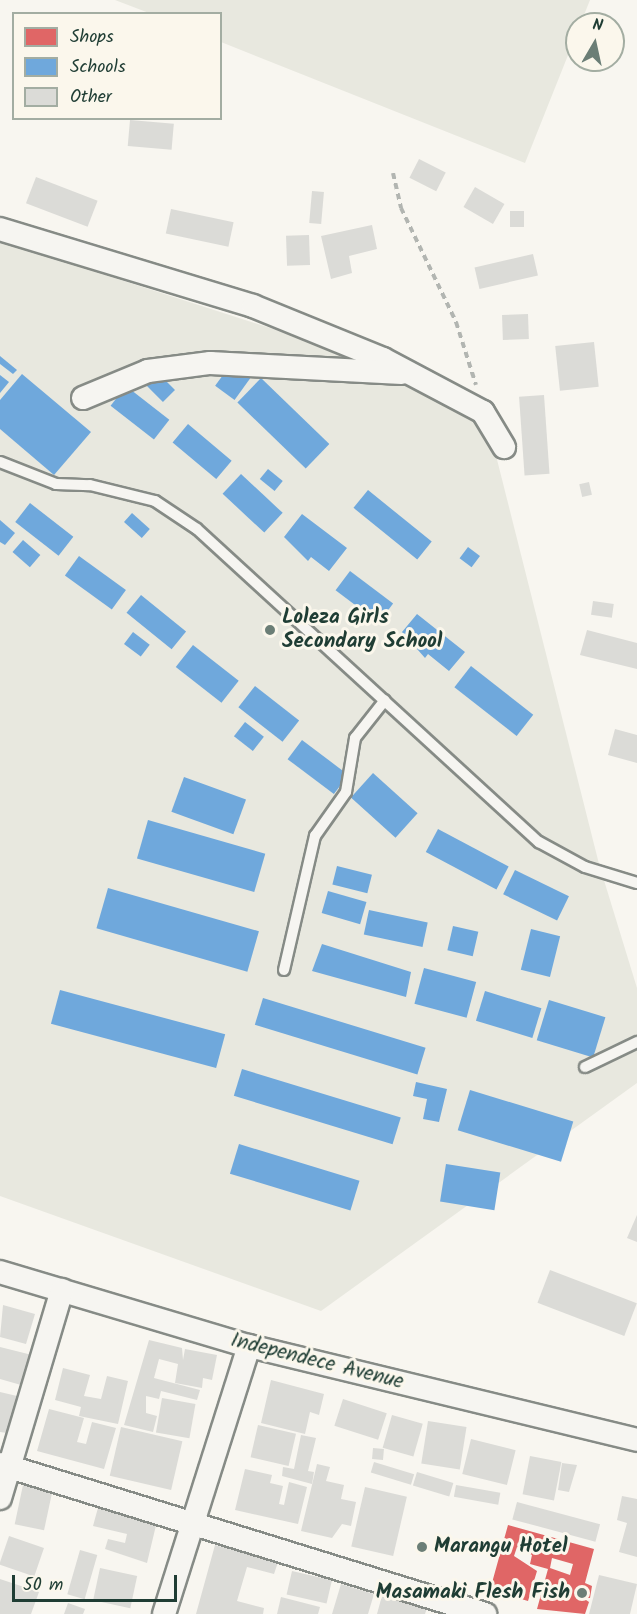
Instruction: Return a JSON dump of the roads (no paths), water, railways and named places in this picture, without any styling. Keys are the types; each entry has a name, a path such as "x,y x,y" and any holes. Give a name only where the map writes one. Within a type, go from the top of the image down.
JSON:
{"street":[{"path":"0,229 253,306 414,374 483,412 504,447"},
{"path":"83,398 148,370 210,363 414,374"},
{"name":"Independece Avenue","path":"0,1272 249,1346 637,1440"},
{"path":"0,1498 5,1465 62,1290"},
{"path":"164,1614 249,1346"},
{"path":"5,1465 485,1614"}],"lane":[{"path":"0,462 56,484 90,485 155,501 196,529 539,842 585,867 637,883"},
{"path":"284,970 315,836 346,792 355,738 385,700"},
{"path":"585,1067 637,1042"}],"place":[{"name":"Loleza Girls Secondary School","path":"270,630"},
{"name":"Marangu Hotel","path":"422,1547"},
{"name":"Masamaki Flesh Fish","path":"582,1593"}]}
